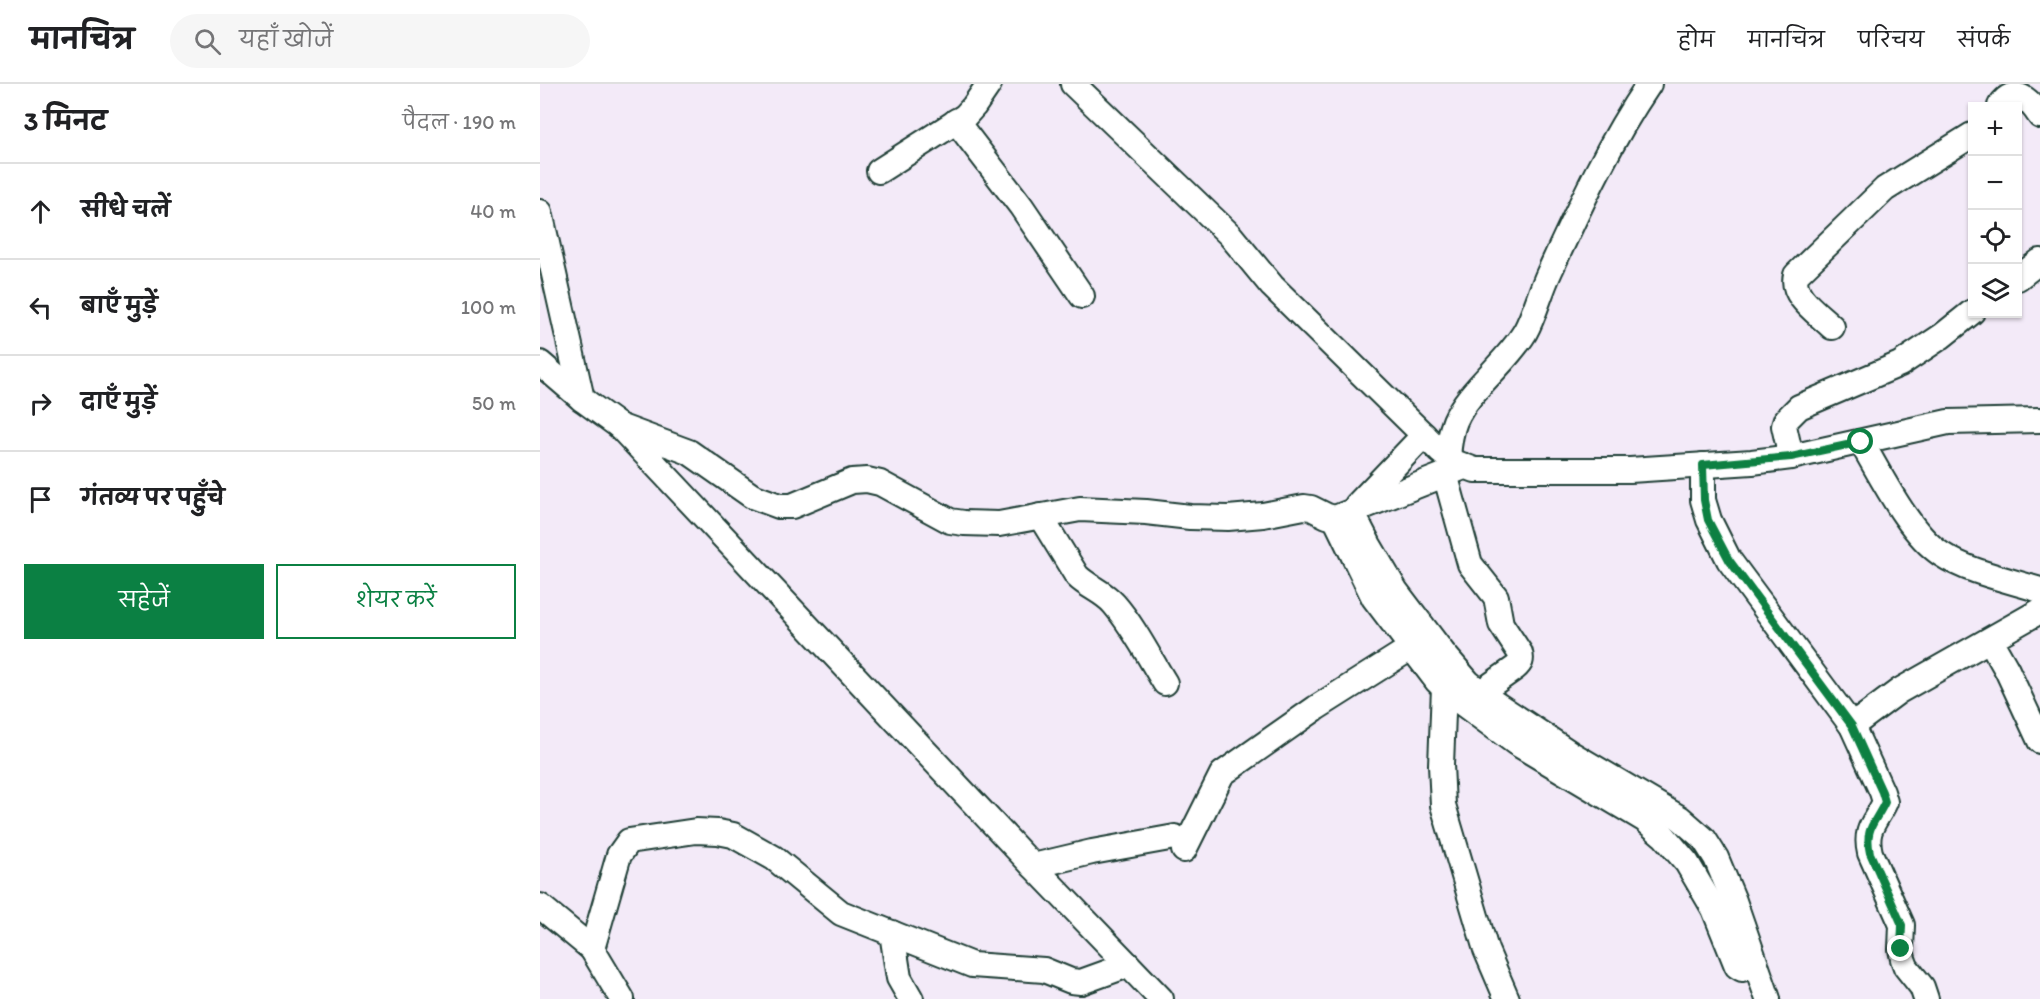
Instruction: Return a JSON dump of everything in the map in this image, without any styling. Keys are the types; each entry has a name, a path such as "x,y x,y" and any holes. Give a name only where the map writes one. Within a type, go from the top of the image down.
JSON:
{"street":[{"path":"1073,84 1230,235 1272,286 1444,457 1488,471 1630,470 1791,457 1948,422 2040,420"},
{"path":"1481,692 1520,664 1522,658 1501,624 1496,597 1470,564 1444,457 1459,413 1513,350 1526,330 1542,288 1598,168 1648,84"},
{"path":"879,171 956,121 974,106 983,86"},
{"path":"2003,102 2012,96 2021,97 2028,100 2040,116"},
{"path":"956,121 1021,206 1082,296"},
{"path":"1832,327 1796,292 1794,283 1796,275 1885,189 1968,137"},
{"path":"540,212 582,399"},
{"path":"2022,275 2040,261"},
{"path":"1791,457 1784,426 1786,420 1799,407 1900,364 1968,315"},
{"path":"540,363 582,399 619,426 1161,999"},
{"path":"619,426 689,452 752,496 779,506 792,506 852,481 867,480 880,483 950,521 999,524 1080,509 1228,518 1263,515 1304,507 1327,516 1344,515 1444,457"},
{"path":"1861,442 1909,522 1939,553 1960,564 2040,590"},
{"path":"1344,515 1444,457"},
{"path":"1703,465 1704,500 1708,520 1729,560 1852,726 1882,792 1885,802 1870,827 1867,841 1870,853 1902,925 1903,959 1906,967 1922,987 1926,999"},
{"path":"1344,515 1374,598 1421,642 1481,692 1570,753 1680,818 1704,839 1716,858 1734,902 1750,967 1768,999"},
{"path":"1040,516 1077,576 1106,596 1119,610 1165,683"},
{"path":"1852,726 1899,691 2040,612"},
{"path":"1990,640 2007,670 2040,741"},
{"path":"1033,866 1092,852 1180,843 1222,774 1316,708 1421,642"},
{"path":"1421,642 1444,687 1516,743 1645,820 1664,837 1687,863 1714,909 1734,961 1750,967"},
{"path":"1444,687 1441,765 1443,805 1486,950 1507,999"},
{"path":"592,949 619,855 629,841 696,831 718,832 746,841 774,858 841,913 972,965 1044,970 1081,982 1128,965"},
{"path":"540,906 592,949 622,999"},
{"path":"892,933 899,978 911,999"}],"route":[{"path":"1861,442 1791,457 1703,465 1704,500 1708,520 1729,560 1852,726 1882,792 1885,802 1870,827 1867,841 1870,853 1902,925 1901,949"}]}
